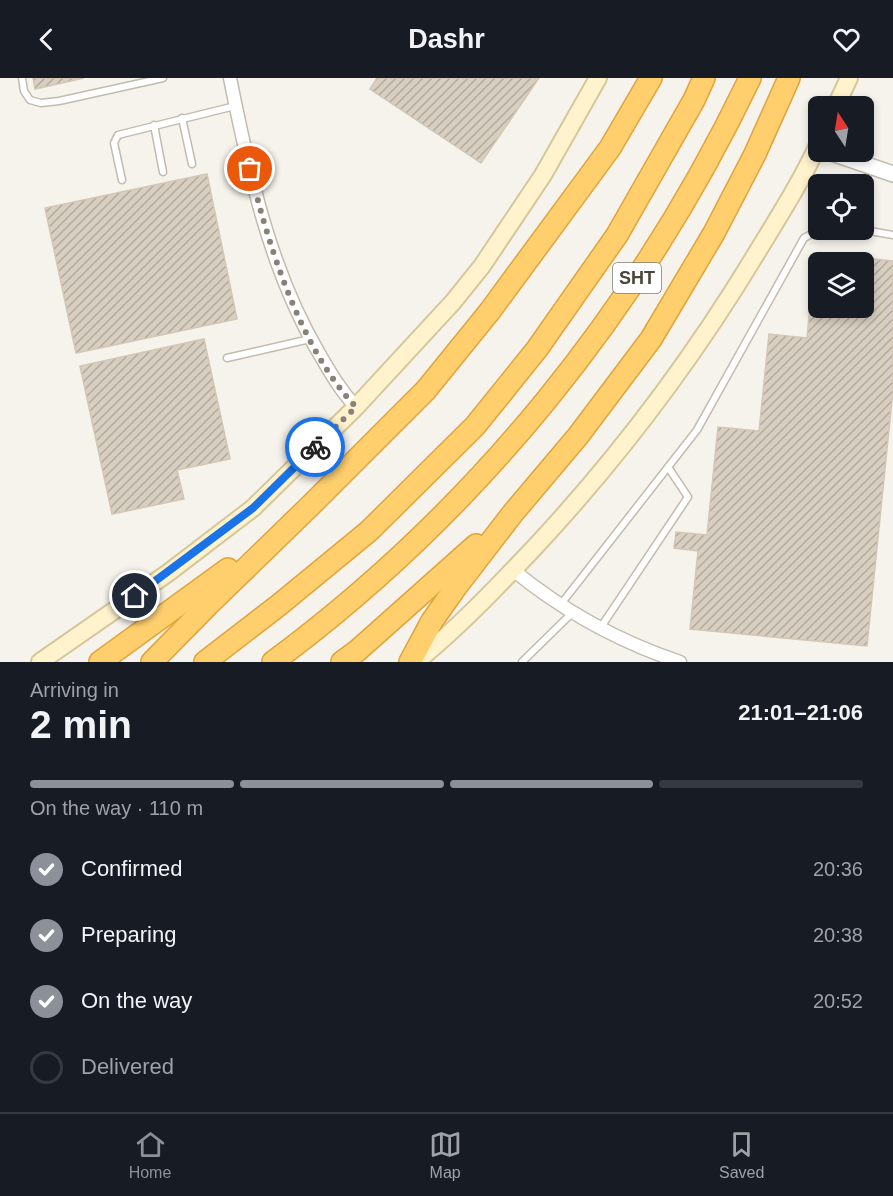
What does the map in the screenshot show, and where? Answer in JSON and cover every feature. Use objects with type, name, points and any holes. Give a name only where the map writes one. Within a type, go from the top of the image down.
[{"type":"highway","points":[[152,662],[426,390],[490,311],[610,148],[651,78]]},
{"type":"highway","name":"SHT","points":[[205,662],[369,531],[475,426],[537,349],[617,235],[694,100],[704,78]]},
{"type":"highway","name":"SHT","points":[[273,662],[327,620],[446,513],[496,459],[568,374],[606,324],[646,264],[709,159],[750,78]]},
{"type":"highway","points":[[410,662],[432,621],[513,513],[578,436],[651,339],[714,233],[755,154],[789,78]]},
{"type":"highway","points":[[100,662],[184,603],[309,507]]},
{"type":"highway","points":[[342,662],[513,513]]},
{"type":"main road","points":[[40,662],[168,573],[253,508],[356,407],[453,302],[482,266],[543,175],[598,78]]},
{"type":"main road","points":[[841,96],[849,78]]},
{"type":"main road","points":[[416,662],[443,640],[513,570],[597,477],[661,397],[712,325],[812,162]]},
{"type":"street","points":[[230,78],[255,190],[285,283],[310,339],[335,381],[356,407]]},
{"type":"street","points":[[860,162],[893,174]]},
{"type":"street","points":[[513,570],[572,613],[658,655],[678,662]]},
{"type":"lane","points":[[22,78],[24,91],[30,100],[41,103],[163,78]]},
{"type":"lane","points":[[122,180],[114,140],[118,135],[236,105]]},
{"type":"lane","points":[[182,118],[192,164]]},
{"type":"lane","points":[[154,125],[163,172]]},
{"type":"lane","points":[[874,232],[893,235]]},
{"type":"lane","points":[[560,605],[697,430],[804,238],[808,236]]},
{"type":"lane","points":[[227,358],[310,339]]},
{"type":"lane","points":[[601,627],[688,497],[668,467]]},
{"type":"lane","points":[[522,662],[572,613]]},
{"type":"building","points":[[33,78],[84,78],[35,89]]},
{"type":"building","points":[[377,78],[539,78],[481,163],[370,89]]},
{"type":"building","points":[[207,174],[237,319],[76,353],[45,208]]},
{"type":"building","points":[[874,259],[893,261],[893,390],[867,646],[690,629],[698,551],[674,548],[676,532],[707,535],[718,427],[759,431],[769,334],[807,338],[809,318],[874,318]]},
{"type":"building","points":[[204,339],[230,459],[177,470],[184,499],[112,514],[80,366]]},
{"type":"way so far","points":[[250,169],[269,239],[301,319],[335,381],[356,407],[315,447]]},
{"type":"route","points":[[135,596],[253,508],[315,447]]}]
